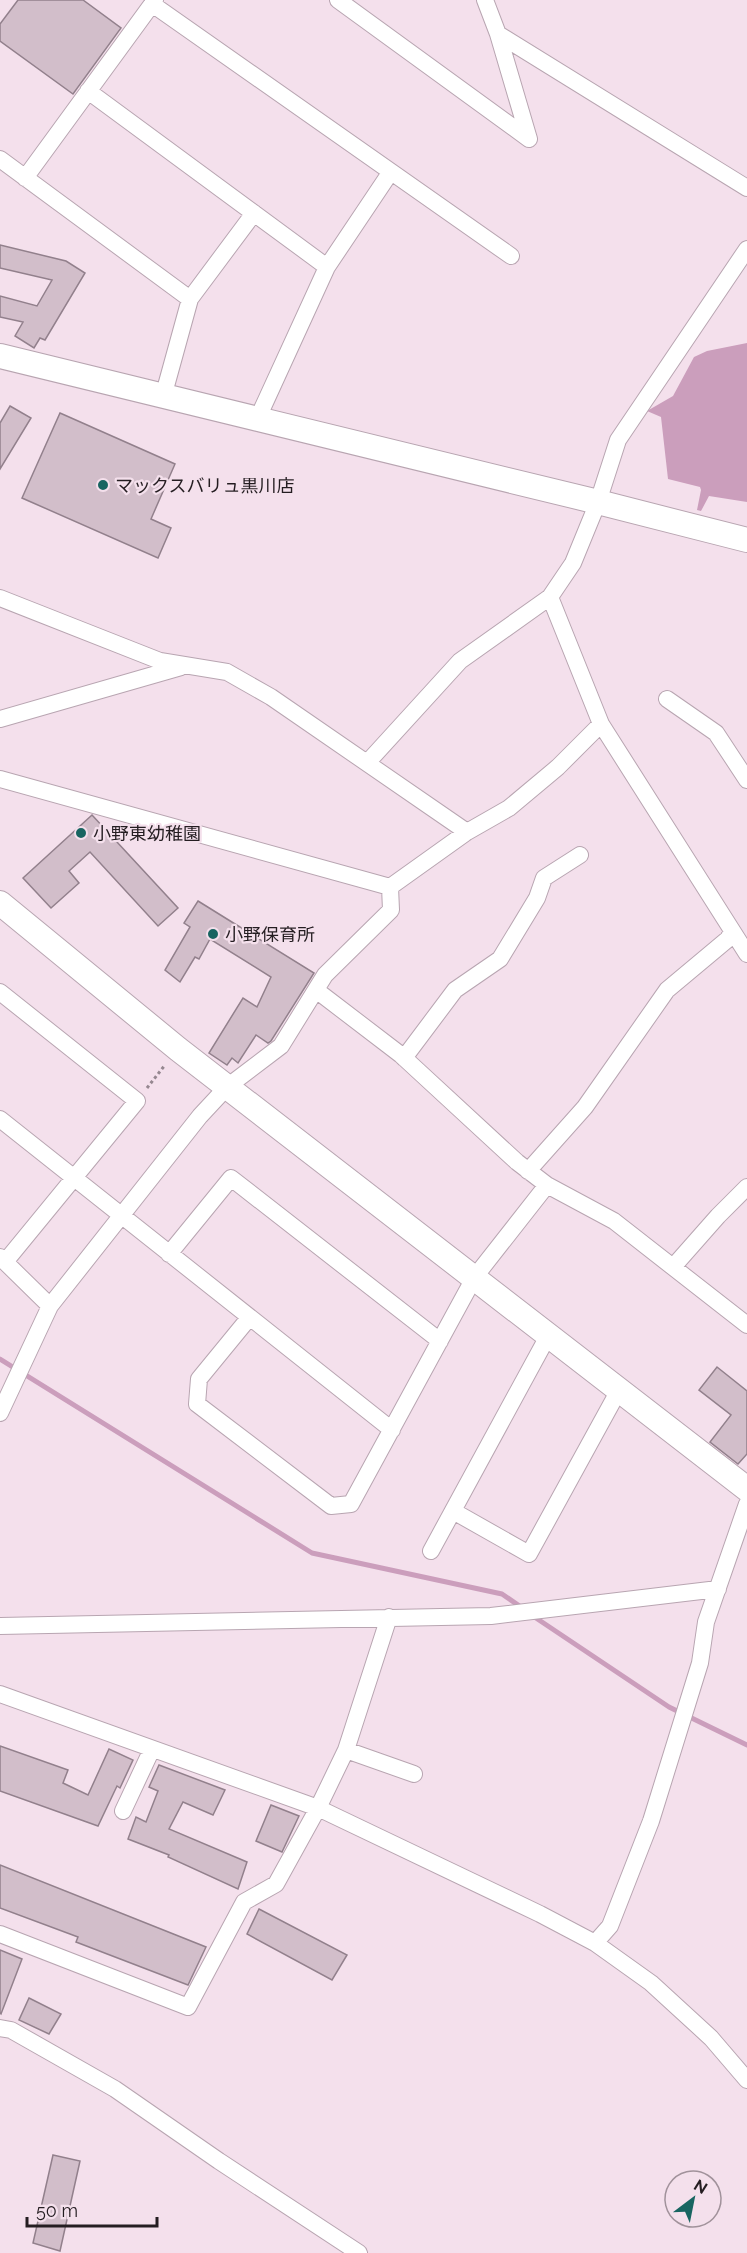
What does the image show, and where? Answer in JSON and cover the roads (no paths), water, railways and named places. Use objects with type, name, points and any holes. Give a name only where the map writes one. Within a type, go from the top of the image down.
[{"type":"street","points":[[338,0],[529,139],[498,34],[484,0]]},
{"type":"street","points":[[25,178],[154,2],[390,173],[511,256]]},
{"type":"street","points":[[498,34],[747,188]]},
{"type":"street","points":[[88,91],[327,267]]},
{"type":"street","points":[[0,159],[190,299]]},
{"type":"street","points":[[257,420],[327,267],[390,173]]},
{"type":"street","points":[[163,397],[190,299],[254,213]]},
{"type":"street","points":[[367,763],[460,661],[550,597],[573,563],[598,502],[618,440],[747,249]]},
{"type":"street","points":[[0,356],[747,540]]},
{"type":"street","points":[[550,597],[600,724],[746,950]]},
{"type":"street","points":[[0,598],[160,661],[227,672],[271,697],[467,832]]},
{"type":"street","points":[[0,719],[188,665]]},
{"type":"street","points":[[667,699],[716,733],[747,780]]},
{"type":"street","points":[[390,887],[467,832],[509,808],[558,767],[600,724]]},
{"type":"street","points":[[0,779],[390,887]]},
{"type":"street","points":[[404,1058],[455,990],[500,959],[537,898],[544,878],[580,855]]},
{"type":"street","points":[[0,1413],[50,1306],[200,1116],[227,1087],[281,1046],[325,975],[391,910],[390,887]]},
{"type":"street","points":[[0,893],[24,922]]},
{"type":"street","points":[[0,903],[178,1049],[747,1489]]},
{"type":"street","points":[[528,1171],[585,1107],[667,990],[728,939],[732,931]]},
{"type":"street","points":[[316,990],[404,1058],[528,1171],[547,1185],[614,1221],[747,1325]]},
{"type":"street","points":[[0,992],[137,1101],[3,1260],[50,1306]]},
{"type":"street","points":[[0,1119],[392,1430]]},
{"type":"street","points":[[169,1254],[231,1178],[440,1341]]},
{"type":"street","points":[[249,1318],[199,1379],[197,1404],[331,1506],[351,1504],[474,1278],[547,1185]]},
{"type":"street","points":[[673,1267],[747,1187]]},
{"type":"street","points":[[431,1551],[548,1336]]},
{"type":"street","points":[[453,1511],[529,1554],[619,1390]]},
{"type":"street","points":[[595,1943],[610,1926],[651,1821],[700,1663],[706,1622],[747,1504]]},
{"type":"street","points":[[0,1626],[491,1616],[718,1589]]},
{"type":"street","points":[[0,1934],[188,2007],[244,1902],[276,1884],[318,1808],[346,1750],[389,1617]]},
{"type":"street","points":[[0,1694],[318,1808],[540,1914],[595,1943],[651,1983],[711,2038],[747,2080]]},
{"type":"street","points":[[123,1811],[152,1749]]},
{"type":"street","points":[[346,1750],[414,1774]]},
{"type":"street","points":[[0,2028],[11,2030],[115,2089],[359,2253]]},
{"type":"waterway","points":[[0,1359],[312,1553],[502,1594],[521,1607]]},
{"type":"waterway","points":[[533,1616],[669,1707],[747,1745]]},
{"type":"place","name":"マックスバリュ黒川店","points":[[103,485]]},
{"type":"place","name":"小野東幼稚園","points":[[81,833]]},
{"type":"place","name":"小野保育所","points":[[213,934]]}]
